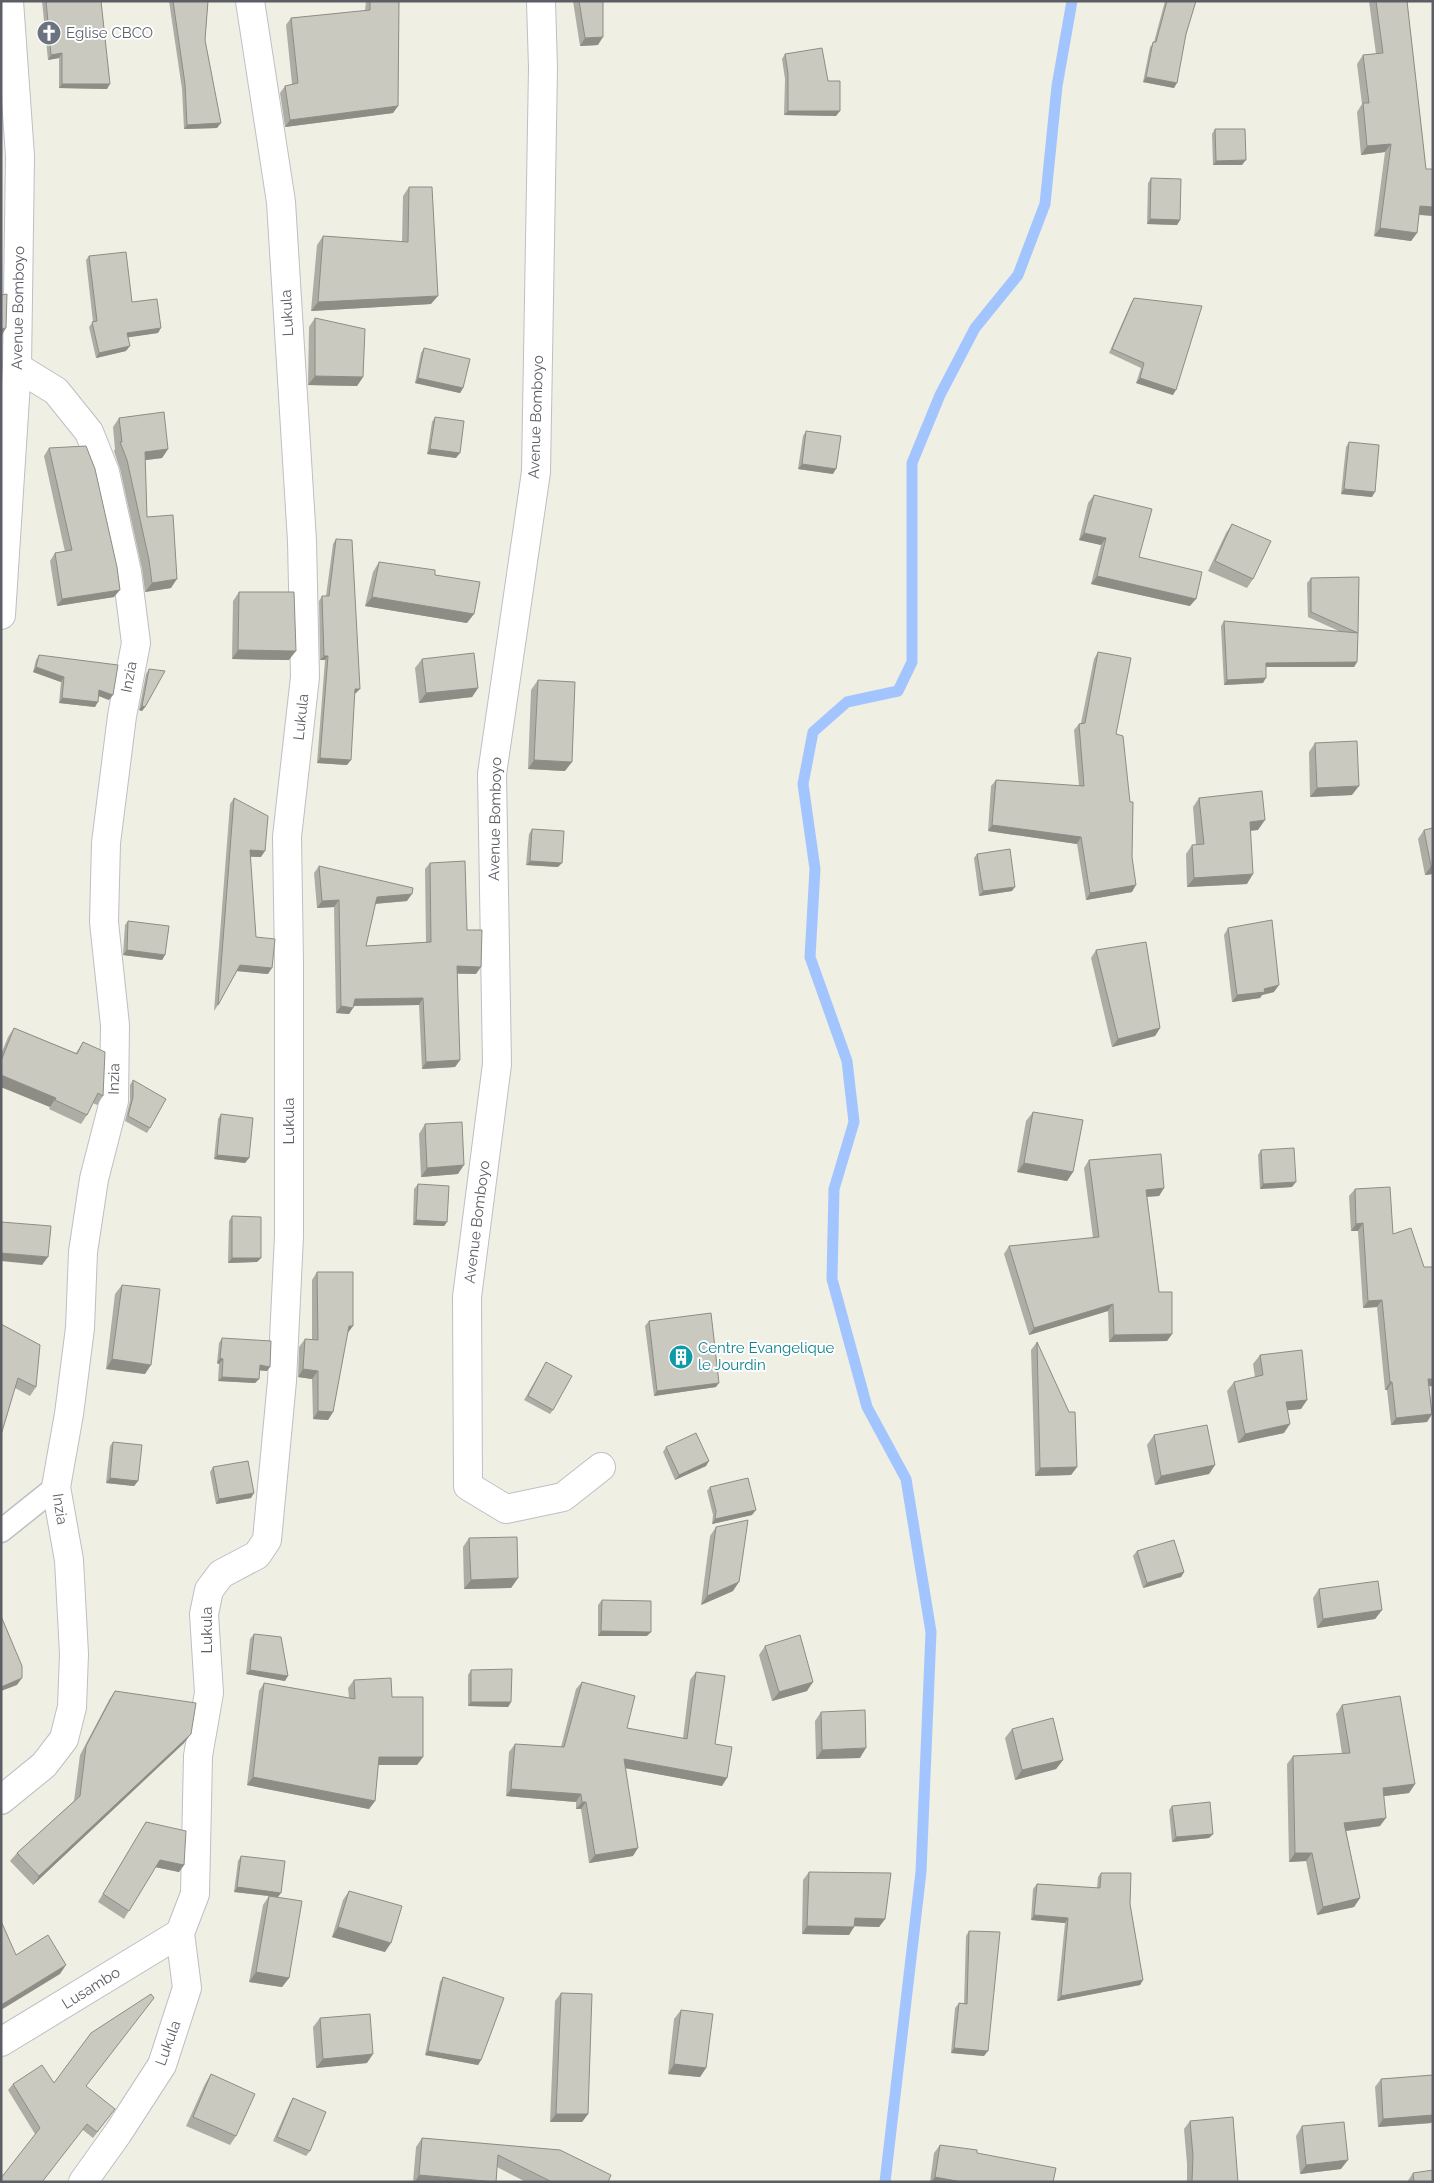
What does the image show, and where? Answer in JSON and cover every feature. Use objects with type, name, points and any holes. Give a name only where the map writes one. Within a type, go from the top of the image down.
[{"type":"street","name":"Avenue Bomboyo","points":[[1,615],[17,367],[20,156],[9,1]]},
{"type":"street","name":"Lukula","points":[[83,2182],[118,2133],[162,2065],[187,1988],[180,1932],[195,1894],[198,1756],[209,1693],[204,1614],[209,1590],[221,1574],[257,1555],[267,1540],[271,1517],[282,1381],[288,1236],[289,962],[287,837],[305,677],[302,541],[281,202],[250,1]]},
{"type":"street","name":"Avenue Bomboyo","points":[[541,1],[543,68],[536,472],[492,774],[497,1064],[467,1297],[468,1486],[506,1509],[563,1497],[601,1467]]},
{"type":"street","name":"Inzia","points":[[1,1800],[44,1765],[64,1738],[72,1707],[74,1654],[68,1560],[56,1487],[69,1414],[80,1328],[83,1252],[94,1179],[114,1101],[115,1025],[104,922],[106,843],[122,716],[136,643],[127,572],[105,472],[89,432],[56,391],[17,367]]},
{"type":"street","name":"Lusambo","points":[[1,2042],[180,1932]]},
{"type":"lane","points":[[1,1531],[56,1487]]},
{"type":"building","points":[[46,1],[101,1],[110,84],[62,84],[62,53],[51,55]]},
{"type":"building","points":[[173,1],[208,1],[205,40],[221,123],[187,125],[185,84]]},
{"type":"building","points":[[370,1],[399,1],[398,106],[290,120],[285,86],[298,83],[291,18],[370,10]]},
{"type":"building","points":[[579,1],[603,1],[603,37],[585,38]]},
{"type":"building","points":[[1167,1],[1196,1],[1186,34],[1177,83],[1146,77],[1153,42],[1156,42]]},
{"type":"building","points":[[1376,1],[1407,1],[1426,169],[1433,169],[1433,207],[1420,206],[1417,233],[1380,228],[1391,144],[1367,146],[1363,103],[1369,103],[1363,55],[1383,53]]},
{"type":"building","points":[[822,48],[828,81],[840,81],[840,111],[788,111],[788,74],[785,54]]},
{"type":"building","points":[[1215,129],[1245,129],[1246,160],[1216,161]]},
{"type":"building","points":[[1151,178],[1181,179],[1180,220],[1150,219]]},
{"type":"building","points":[[409,187],[432,187],[438,296],[318,302],[323,236],[408,242]]},
{"type":"building","points":[[126,252],[132,302],[157,299],[161,328],[127,333],[130,346],[99,353],[92,322],[97,321],[89,256]]},
{"type":"building","points":[[7,294],[6,328],[1,329],[1,295]]},
{"type":"building","points":[[1134,298],[1202,306],[1176,390],[1140,378],[1144,363],[1112,349]]},
{"type":"building","points":[[315,318],[365,329],[363,377],[315,376]]},
{"type":"building","points":[[424,348],[470,359],[463,388],[418,378]]},
{"type":"building","points":[[164,412],[168,449],[145,452],[147,517],[173,515],[177,579],[152,583],[149,560],[127,460],[120,442],[122,442],[119,418]]},
{"type":"building","points":[[435,417],[464,421],[460,453],[430,449]]},
{"type":"building","points":[[806,431],[841,436],[836,469],[802,464]]},
{"type":"building","points":[[1349,442],[1379,445],[1375,492],[1344,489]]},
{"type":"building","points":[[86,446],[95,469],[117,567],[120,590],[62,599],[55,553],[72,550],[49,448]]},
{"type":"building","points":[[1094,495],[1152,509],[1139,557],[1202,572],[1196,599],[1097,576],[1106,538],[1084,533]]},
{"type":"building","points":[[1232,524],[1271,541],[1253,579],[1215,561]]},
{"type":"building","points":[[336,539],[352,540],[360,689],[355,689],[351,760],[320,758],[328,656],[324,656],[322,596],[329,596]]},
{"type":"building","points":[[379,562],[435,570],[435,575],[480,582],[474,614],[372,597]]},
{"type":"building","points":[[1359,577],[1358,633],[1311,612],[1311,578]]},
{"type":"building","points":[[239,592],[294,592],[296,651],[238,650]]},
{"type":"building","points":[[1224,621],[1358,633],[1357,662],[1266,663],[1266,678],[1227,680]]},
{"type":"building","points":[[1098,652],[1131,658],[1116,734],[1123,736],[1130,802],[1133,802],[1132,857],[1136,885],[1090,893],[1081,837],[992,825],[996,780],[1084,786],[1079,724],[1085,723]]},
{"type":"building","points":[[474,653],[478,688],[426,693],[422,659]]},
{"type":"building","points":[[39,655],[118,665],[113,695],[99,690],[98,702],[62,698],[64,677],[36,667]]},
{"type":"building","points":[[149,669],[165,671],[145,707],[142,706]]},
{"type":"building","points":[[538,680],[575,682],[572,762],[534,760]]},
{"type":"building","points":[[1357,741],[1359,786],[1317,788],[1315,743]]},
{"type":"building","points":[[1262,791],[1265,820],[1250,822],[1253,874],[1194,878],[1192,845],[1204,844],[1199,798]]},
{"type":"building","points":[[234,798],[268,816],[265,851],[250,850],[256,937],[275,939],[272,968],[240,965],[218,1005]]},
{"type":"building","points":[[1433,828],[1433,866],[1431,866],[1424,830]]},
{"type":"building","points":[[532,829],[564,831],[562,863],[530,861]]},
{"type":"building","points":[[1010,849],[1015,887],[983,891],[977,854]]},
{"type":"building","points":[[465,861],[467,930],[482,930],[481,967],[457,966],[460,1060],[426,1062],[423,998],[355,999],[353,1008],[341,1006],[339,900],[322,901],[319,866],[413,888],[412,894],[377,897],[366,946],[431,942],[430,863]]},
{"type":"building","points":[[1272,920],[1279,985],[1264,989],[1265,992],[1237,995],[1228,928]]},
{"type":"building","points":[[128,921],[169,926],[165,955],[127,950]]},
{"type":"building","points":[[1146,942],[1160,1028],[1118,1039],[1096,950]]},
{"type":"building","points":[[14,1028],[77,1054],[83,1042],[105,1052],[103,1096],[98,1093],[87,1115],[55,1100],[56,1098],[1,1075],[1,1061]]},
{"type":"building","points":[[133,1080],[166,1099],[150,1128],[128,1116],[133,1097]]},
{"type":"building","points":[[1033,1112],[1083,1120],[1073,1172],[1024,1163]]},
{"type":"building","points":[[221,1114],[253,1118],[249,1158],[217,1155]]},
{"type":"building","points":[[462,1122],[464,1165],[427,1168],[425,1124]]},
{"type":"building","points":[[1294,1148],[1296,1182],[1263,1184],[1261,1150]]},
{"type":"building","points":[[1161,1154],[1164,1188],[1146,1190],[1159,1292],[1172,1292],[1172,1334],[1114,1335],[1113,1304],[1034,1328],[1009,1246],[1099,1237],[1089,1160]]},
{"type":"building","points":[[418,1184],[449,1186],[447,1222],[416,1220]]},
{"type":"building","points":[[1390,1187],[1393,1234],[1411,1228],[1424,1267],[1433,1267],[1433,1379],[1428,1379],[1432,1414],[1396,1418],[1392,1382],[1390,1382],[1382,1300],[1368,1301],[1363,1223],[1356,1224],[1355,1189]]},
{"type":"building","points":[[232,1216],[261,1217],[261,1258],[232,1258]]},
{"type":"building","points":[[1,1222],[51,1226],[48,1257],[1,1253]]},
{"type":"building","points":[[317,1272],[353,1272],[353,1326],[349,1326],[333,1412],[318,1411],[318,1371],[303,1369],[305,1339],[318,1340]]},
{"type":"building","points":[[122,1285],[160,1289],[151,1365],[112,1359]]},
{"type":"building","name":"Centre Evangelique le Jourdin","points":[[711,1313],[719,1383],[657,1391],[649,1321]]},
{"type":"building","points":[[1,1324],[40,1345],[36,1387],[18,1378],[1,1435]]},
{"type":"building","points":[[222,1338],[271,1341],[270,1367],[260,1365],[259,1379],[222,1377],[223,1359],[220,1358]]},
{"type":"building","points":[[1037,1342],[1069,1412],[1075,1412],[1077,1467],[1040,1468]]},
{"type":"building","points":[[1302,1350],[1307,1400],[1286,1402],[1290,1424],[1245,1434],[1234,1382],[1263,1375],[1260,1355]]},
{"type":"building","points":[[546,1362],[572,1376],[553,1410],[528,1396]]},
{"type":"building","points":[[1207,1425],[1215,1465],[1161,1476],[1154,1435]]},
{"type":"building","points":[[696,1433],[709,1461],[679,1475],[666,1447]]},
{"type":"building","points":[[113,1442],[142,1445],[138,1481],[110,1478]]},
{"type":"building","points":[[248,1461],[254,1493],[219,1499],[213,1467]]},
{"type":"building","points":[[748,1478],[756,1510],[715,1519],[716,1511],[710,1487]]},
{"type":"building","points":[[748,1520],[739,1582],[707,1596],[716,1527]]},
{"type":"building","points":[[517,1537],[518,1578],[471,1580],[469,1538]]},
{"type":"building","points":[[1174,1540],[1184,1572],[1147,1583],[1137,1551]]},
{"type":"building","points":[[1378,1581],[1382,1610],[1323,1619],[1319,1589]]},
{"type":"building","points":[[602,1600],[651,1601],[651,1632],[601,1631]]},
{"type":"building","points":[[1,1616],[22,1666],[22,1678],[1,1687]]},
{"type":"building","points":[[254,1634],[281,1637],[288,1676],[250,1670]]},
{"type":"building","points":[[800,1635],[813,1682],[779,1692],[765,1646]]},
{"type":"building","points":[[512,1669],[511,1702],[471,1702],[471,1670]]},
{"type":"building","points":[[696,1672],[725,1676],[715,1744],[732,1747],[727,1778],[624,1759],[638,1848],[595,1855],[586,1802],[582,1802],[581,1794],[511,1789],[515,1744],[564,1747],[582,1682],[635,1696],[627,1728],[687,1739]]},
{"type":"building","points":[[391,1678],[392,1697],[423,1697],[423,1757],[379,1757],[375,1801],[253,1777],[264,1683],[355,1699],[354,1680]]},
{"type":"building","points":[[115,1691],[196,1703],[191,1734],[39,1876],[17,1853],[80,1796],[86,1746]]},
{"type":"building","points":[[1400,1696],[1415,1784],[1383,1788],[1386,1818],[1344,1823],[1360,1898],[1323,1907],[1312,1853],[1295,1853],[1293,1756],[1350,1753],[1342,1705]]},
{"type":"building","points":[[865,1710],[866,1748],[822,1750],[821,1712]]},
{"type":"building","points":[[1053,1718],[1063,1760],[1022,1770],[1012,1729]]},
{"type":"building","points":[[1210,1802],[1213,1834],[1176,1837],[1172,1806]]},
{"type":"building","points":[[146,1822],[186,1831],[184,1865],[160,1860],[129,1911],[103,1894]]},
{"type":"building","points":[[241,1856],[285,1861],[281,1893],[237,1887]]},
{"type":"building","points":[[809,1872],[891,1873],[885,1919],[855,1918],[854,1927],[807,1926]]},
{"type":"building","points":[[1101,1873],[1131,1873],[1130,1904],[1143,1980],[1061,1996],[1068,1918],[1034,1915],[1037,1884],[1100,1888]]},
{"type":"building","points":[[349,1891],[402,1906],[391,1943],[338,1927]]},
{"type":"building","points":[[269,1896],[302,1901],[289,1978],[256,1972]]},
{"type":"building","points":[[1,1921],[16,1955],[48,1935],[66,1965],[1,2005]]},
{"type":"building","points":[[969,1931],[1000,1932],[988,2051],[954,2048],[959,2003],[967,2004]]},
{"type":"building","points":[[443,1977],[504,1998],[481,2060],[428,2051]]},
{"type":"building","points":[[561,1993],[592,1994],[588,2114],[556,2114]]},
{"type":"building","points":[[151,1994],[154,1998],[86,2086],[115,2109],[97,2132],[87,2124],[42,2182],[1,2182],[1,2178],[40,2128],[13,2084],[42,2065],[54,2083],[91,2033]]},
{"type":"building","points":[[681,2010],[713,2014],[706,2068],[674,2064]]},
{"type":"building","points":[[370,2014],[373,2054],[323,2059],[320,2018]]},
{"type":"building","points":[[211,2074],[255,2094],[236,2136],[193,2117]]},
{"type":"building","points":[[1433,2075],[1433,2115],[1383,2119],[1381,2079]]},
{"type":"building","points":[[293,2098],[326,2112],[310,2151],[277,2137]]},
{"type":"building","points":[[1233,2117],[1238,2182],[1192,2182],[1193,2156],[1190,2121]]},
{"type":"building","points":[[1344,2122],[1348,2160],[1306,2165],[1302,2126]]},
{"type":"building","points":[[422,2138],[560,2150],[611,2175],[608,2182],[552,2182],[498,2155],[496,2182],[419,2175]]},
{"type":"building","points":[[940,2145],[977,2150],[977,2153],[1056,2168],[1053,2182],[962,2182],[935,2177]]},
{"type":"building","points":[[1433,2170],[1433,2182],[1414,2182],[1413,2173]]},
{"type":"waterway","points":[[885,2182],[921,1872],[931,1632],[906,1479],[867,1407],[832,1279],[834,1189],[854,1122],[847,1061],[810,957],[815,869],[803,784],[813,732],[847,702],[898,691],[912,662],[912,463],[940,395],[975,328],[1018,275],[1045,204],[1057,86],[1072,1]]},
{"type":"place","name":"Eglise CBCO","points":[[49,33]]},
{"type":"place","name":"Centre Evangelique le Jourdin","points":[[681,1357]]}]
